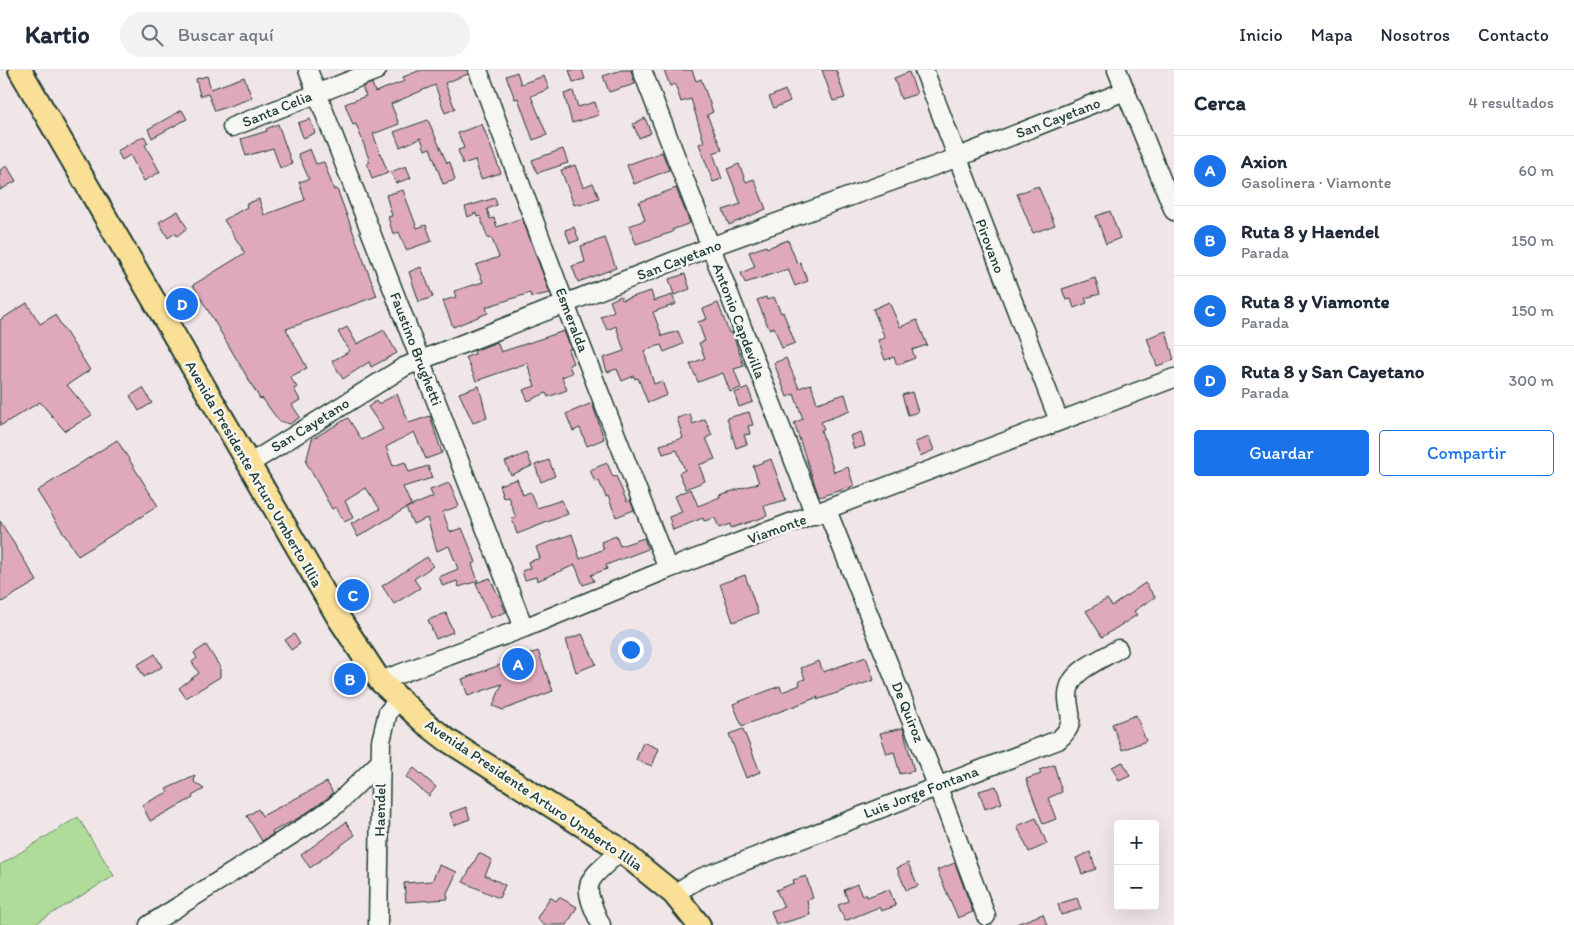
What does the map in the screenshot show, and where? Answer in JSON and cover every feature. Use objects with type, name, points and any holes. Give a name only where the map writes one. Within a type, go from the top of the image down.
[{"type":"main road","name":"Avenida Presidente Arturo Umberto Illia","points":[[20,70],[338,617],[380,680],[399,700],[447,740],[621,850],[674,894],[699,925]]},
{"type":"street","name":"Faustino Brughetti","points":[[308,70],[524,628]]},
{"type":"street","name":"Santa Celia","points":[[232,127],[316,92],[377,70]]},
{"type":"street","name":"Esmeralda","points":[[478,70],[565,304],[668,569]]},
{"type":"street","name":"Antonio Capdevilla","points":[[642,70],[710,247],[821,512]]},
{"type":"street","name":"Pirovano","points":[[924,70],[1058,421]]},
{"type":"street","points":[[1117,70],[1174,211]]},
{"type":"street","name":"San Cayetano","points":[[249,464],[404,367],[420,360],[710,247],[956,158],[1125,91]]},
{"type":"street","name":"Viamonte","points":[[380,680],[524,628],[668,569],[1174,378]]},
{"type":"street","name":"De Quiroz","points":[[821,512],[937,786],[986,916]]},
{"type":"street","name":"Luis Jorge Fontana","points":[[674,894],[698,879],[1058,740],[1069,731],[1071,723],[1069,698],[1071,683],[1080,673],[1118,649]]},
{"type":"street","name":"Haendel","points":[[378,925],[380,762],[384,723],[388,712],[399,700]]},
{"type":"street","points":[[149,925],[336,805],[380,762]]},
{"type":"street","points":[[601,925],[588,899],[587,888],[592,879],[621,850]]},
{"type":"green space","points":[[78,817],[114,876],[33,925],[0,925],[0,865]]},
{"type":"building","points":[[421,70],[468,70],[468,74],[445,83],[455,109],[445,113],[435,85],[391,104],[399,124],[373,134],[388,173],[372,179],[367,163],[370,162],[360,134],[356,124],[353,125],[345,104],[366,96],[362,87],[372,83],[375,92],[405,81],[403,77]]},
{"type":"building","points":[[569,70],[582,70],[585,79],[573,82]]},
{"type":"building","points":[[622,70],[631,70],[635,84],[609,92],[603,76]]},
{"type":"building","points":[[664,70],[692,70],[696,81],[701,79],[713,112],[707,115],[722,150],[713,153],[722,179],[713,182],[699,144],[704,142],[691,99],[681,102],[675,84],[670,86]]},
{"type":"building","points":[[822,70],[836,70],[845,98],[833,101]]},
{"type":"building","points":[[517,72],[521,84],[544,76],[549,89],[531,96],[547,135],[533,140],[518,98],[515,99],[506,76]]},
{"type":"building","points":[[909,72],[917,94],[901,99],[894,78]]},
{"type":"building","points":[[207,76],[211,89],[244,77],[252,98],[215,111],[208,94],[200,96],[196,79]]},
{"type":"building","points":[[785,90],[790,101],[774,108],[769,97]]},
{"type":"building","points":[[573,91],[578,107],[595,102],[599,115],[572,123],[564,94]]},
{"type":"building","points":[[182,110],[187,119],[152,138],[148,129]]},
{"type":"building","points":[[645,118],[651,133],[639,138],[633,124]]},
{"type":"building","points":[[310,119],[315,133],[303,138],[298,123]]},
{"type":"building","points":[[428,120],[447,163],[450,162],[455,180],[443,184],[430,148],[425,150],[421,138],[400,147],[394,132]]},
{"type":"building","points":[[278,124],[292,164],[280,168],[273,148],[246,156],[241,139],[267,131],[266,129]]},
{"type":"building","points":[[482,124],[501,173],[481,179],[475,160],[463,164],[458,150],[464,148],[458,133]]},
{"type":"building","points":[[144,136],[148,143],[145,145],[160,172],[144,181],[130,155],[122,160],[117,151]]},
{"type":"building","points":[[310,149],[316,164],[324,162],[334,190],[337,189],[377,296],[286,329],[307,368],[290,377],[297,387],[294,389],[300,400],[292,405],[300,417],[290,424],[279,421],[262,398],[260,399],[193,285],[245,253],[224,220],[247,207],[246,204],[259,199],[264,215],[305,200],[299,182],[309,179],[298,154]]},
{"type":"building","points":[[563,149],[568,163],[537,173],[532,160]]},
{"type":"building","points":[[662,152],[669,170],[634,184],[627,165]]},
{"type":"building","points":[[739,164],[746,182],[754,179],[766,209],[729,225],[723,210],[741,204],[727,169]]},
{"type":"building","points":[[575,165],[583,187],[593,183],[599,198],[574,205],[561,170]]},
{"type":"building","points":[[7,166],[16,181],[0,190],[0,170]]},
{"type":"building","points":[[406,166],[411,178],[396,183],[391,172]]},
{"type":"building","points":[[1038,186],[1055,225],[1033,233],[1017,194]]},
{"type":"building","points":[[676,188],[690,223],[672,230],[673,232],[636,244],[629,226],[645,220],[639,202]]},
{"type":"building","points":[[403,190],[417,228],[426,225],[432,241],[406,250],[399,232],[393,234],[388,217],[392,216],[386,195]]},
{"type":"building","points":[[495,198],[497,205],[487,209],[490,219],[494,218],[497,227],[522,218],[550,293],[531,297],[530,293],[486,307],[488,313],[453,327],[443,301],[456,297],[454,291],[483,282],[476,265],[499,257],[491,237],[488,239],[480,216],[477,217],[476,213],[468,217],[465,207]]},
{"type":"building","points":[[178,211],[187,228],[177,236],[175,233],[168,238],[159,222]]},
{"type":"building","points":[[1110,211],[1120,238],[1106,244],[1096,216]]},
{"type":"building","points":[[574,227],[579,240],[570,243],[565,230]]},
{"type":"building","points":[[605,238],[616,268],[578,282],[572,266],[585,262],[581,246]]},
{"type":"building","points":[[788,240],[797,263],[800,262],[808,281],[795,286],[788,269],[745,283],[741,273],[755,267],[749,252]]},
{"type":"building","points":[[421,267],[433,297],[419,302],[409,272]]},
{"type":"building","points":[[685,274],[690,289],[674,295],[669,279]]},
{"type":"building","points":[[1095,278],[1100,294],[1085,298],[1087,303],[1074,308],[1071,299],[1066,300],[1062,289]]},
{"type":"building","points":[[651,291],[654,301],[672,295],[676,304],[653,312],[662,336],[678,331],[683,344],[664,352],[661,345],[644,351],[654,384],[662,381],[667,395],[648,403],[638,378],[635,379],[634,376],[622,381],[617,369],[607,372],[603,358],[624,351],[616,326],[607,330],[601,317],[614,311],[610,301],[621,296],[622,300]]},
{"type":"building","points":[[766,297],[767,300],[774,297],[781,313],[783,312],[795,343],[782,348],[774,327],[769,329],[757,300]]},
{"type":"building","points":[[889,302],[900,327],[917,320],[927,345],[912,350],[915,358],[897,365],[894,357],[885,360],[878,340],[885,338],[873,309]]},
{"type":"building","points":[[27,303],[40,324],[55,315],[90,370],[67,385],[92,415],[65,431],[40,402],[0,426],[0,320]]},
{"type":"building","points":[[718,303],[729,333],[732,332],[744,366],[734,369],[741,388],[730,392],[723,373],[698,382],[690,364],[705,358],[699,343],[705,341],[698,322],[707,319],[703,309]]},
{"type":"building","points":[[347,327],[357,344],[384,330],[397,353],[371,367],[369,362],[343,379],[332,361],[350,351],[338,332]]},
{"type":"building","points":[[564,331],[571,349],[568,350],[573,363],[569,365],[572,373],[562,377],[567,390],[548,397],[546,393],[528,401],[523,390],[535,386],[527,363],[476,381],[466,357],[475,354],[474,351],[497,342],[501,352]]},
{"type":"building","points":[[1166,331],[1174,360],[1157,366],[1147,338]]},
{"type":"building","points":[[786,358],[799,388],[811,384],[817,403],[845,394],[850,411],[821,422],[824,429],[821,430],[834,472],[848,467],[854,486],[819,497],[794,423],[803,419],[794,394],[787,397],[774,363]]},
{"type":"building","points":[[479,386],[487,418],[473,423],[459,393]]},
{"type":"building","points":[[143,388],[152,403],[139,411],[130,396]]},
{"type":"building","points":[[748,388],[753,402],[739,407],[734,393]]},
{"type":"building","points":[[912,392],[918,412],[908,415],[902,395]]},
{"type":"building","points":[[397,394],[409,423],[430,416],[442,453],[426,459],[414,432],[386,447],[393,466],[405,462],[409,472],[428,466],[432,478],[403,487],[411,505],[358,537],[351,524],[380,509],[366,488],[345,501],[353,518],[344,522],[336,507],[332,509],[306,462],[312,439],[348,418],[362,440],[383,429],[368,407],[376,401],[378,404]]},
{"type":"building","points":[[592,403],[604,439],[587,446],[580,428],[573,431],[566,414]]},
{"type":"building","points":[[749,412],[753,425],[748,426],[750,434],[744,435],[747,444],[736,448],[727,418]]},
{"type":"building","points":[[690,414],[693,424],[705,419],[712,435],[706,438],[715,459],[699,465],[705,481],[686,489],[679,473],[685,470],[677,450],[663,454],[660,445],[683,438],[677,418]]},
{"type":"building","points":[[861,432],[865,446],[854,449],[850,436]]},
{"type":"building","points":[[929,437],[934,450],[920,456],[915,442]]},
{"type":"building","points":[[117,440],[158,506],[78,556],[37,491]]},
{"type":"building","points":[[527,453],[532,466],[511,475],[505,462]]},
{"type":"building","points":[[771,459],[786,500],[764,506],[767,516],[731,528],[730,524],[719,528],[715,518],[704,521],[703,518],[673,530],[669,517],[682,512],[675,496],[691,489],[698,506],[720,497],[719,495],[759,483],[753,466]]},
{"type":"building","points":[[549,460],[555,476],[541,482],[535,465]]},
{"type":"building","points":[[607,463],[613,477],[616,476],[627,502],[630,500],[634,510],[616,517],[608,496],[606,497],[599,481],[595,482],[590,470]]},
{"type":"building","points":[[517,479],[523,495],[530,492],[537,508],[562,500],[568,514],[517,534],[512,519],[516,518],[508,496],[503,497],[499,485]]},
{"type":"building","points":[[449,483],[459,506],[443,512],[450,532],[462,528],[476,562],[472,564],[478,581],[459,587],[457,581],[443,586],[439,577],[458,569],[449,546],[437,551],[427,518],[413,524],[406,508],[433,497],[430,490]]},
{"type":"building","points":[[0,521],[37,581],[0,603]]},
{"type":"building","points":[[572,534],[580,559],[604,549],[601,542],[616,536],[620,546],[644,538],[648,549],[606,565],[607,569],[591,575],[594,581],[583,585],[575,565],[537,581],[536,577],[525,580],[522,571],[530,568],[528,562],[540,558],[536,547]]},
{"type":"building","points":[[427,557],[433,566],[414,579],[420,588],[394,604],[382,586]]},
{"type":"building","points":[[745,575],[758,613],[733,622],[720,584]]},
{"type":"building","points":[[490,578],[506,612],[490,618],[476,583]]},
{"type":"building","points":[[1145,583],[1155,597],[1134,611],[1137,615],[1102,637],[1086,611],[1107,599],[1112,606]]},
{"type":"building","points":[[446,613],[453,632],[436,639],[428,620]]},
{"type":"building","points":[[294,634],[300,644],[291,650],[285,640]]},
{"type":"building","points":[[582,634],[596,664],[576,672],[566,640]]},
{"type":"building","points":[[206,645],[220,667],[220,677],[186,698],[179,688],[199,673],[192,662],[197,658],[194,653]]},
{"type":"building","points":[[538,651],[553,691],[503,710],[493,706],[502,684],[468,696],[462,679]]},
{"type":"building","points":[[155,654],[162,667],[144,677],[137,665]]},
{"type":"building","points":[[866,657],[874,680],[817,700],[818,697],[742,726],[733,704],[780,686],[782,692],[800,685],[799,681],[805,679],[801,668],[819,661],[823,672]]},
{"type":"building","points":[[1136,715],[1146,741],[1122,750],[1112,724]]},
{"type":"building","points":[[903,728],[914,771],[900,774],[894,752],[887,754],[880,733]]},
{"type":"building","points":[[743,729],[760,772],[746,778],[729,734]]},
{"type":"building","points":[[643,742],[659,749],[652,766],[636,760]]},
{"type":"building","points":[[1123,762],[1130,776],[1119,781],[1112,767]]},
{"type":"building","points":[[1054,765],[1062,792],[1048,798],[1056,819],[1043,824],[1026,779],[1041,774],[1039,770]]},
{"type":"building","points":[[414,768],[436,787],[429,796],[406,777]]},
{"type":"building","points":[[195,776],[194,782],[204,789],[192,796],[193,798],[150,821],[142,805],[168,792],[166,789]]},
{"type":"building","points":[[327,782],[333,793],[329,797],[302,816],[272,832],[273,834],[262,841],[247,816],[258,809],[262,816]]},
{"type":"building","points":[[996,786],[1002,803],[985,809],[979,791]]},
{"type":"building","points":[[466,807],[470,819],[454,825],[450,813]]},
{"type":"building","points":[[1036,818],[1047,844],[1029,852],[1017,826]]},
{"type":"building","points":[[346,822],[355,835],[310,868],[301,855]]},
{"type":"building","points":[[1090,852],[1096,869],[1082,874],[1076,858]]},
{"type":"building","points":[[479,853],[492,860],[485,875],[505,885],[499,898],[463,882]]},
{"type":"building","points":[[908,863],[918,886],[906,890],[897,868]]},
{"type":"building","points":[[955,863],[973,912],[958,918],[937,870]]},
{"type":"building","points":[[439,865],[457,872],[447,893],[448,899],[406,902],[404,883],[432,881]]},
{"type":"building","points":[[806,876],[813,898],[807,900],[810,915],[776,925],[771,911],[784,907],[776,890],[794,883],[793,880]]},
{"type":"building","points":[[857,884],[862,896],[866,894],[867,897],[889,889],[896,906],[881,911],[879,907],[845,921],[838,905],[848,901],[844,890]]},
{"type":"building","points":[[550,897],[556,901],[559,897],[577,907],[567,925],[543,925],[537,918]]},
{"type":"building","points":[[1077,898],[1081,909],[1061,915],[1058,904]]},
{"type":"building","points":[[1043,914],[1047,925],[1016,925],[1016,924]]},
{"type":"place","name":"Ruta 8 y San Cayetano","points":[[182,304]]},
{"type":"place","name":"Ruta 8 y Viamonte","points":[[353,595]]},
{"type":"place","name":"Axion","points":[[518,664]]},
{"type":"place","name":"Ruta 8 y Haendel","points":[[350,679]]}]
